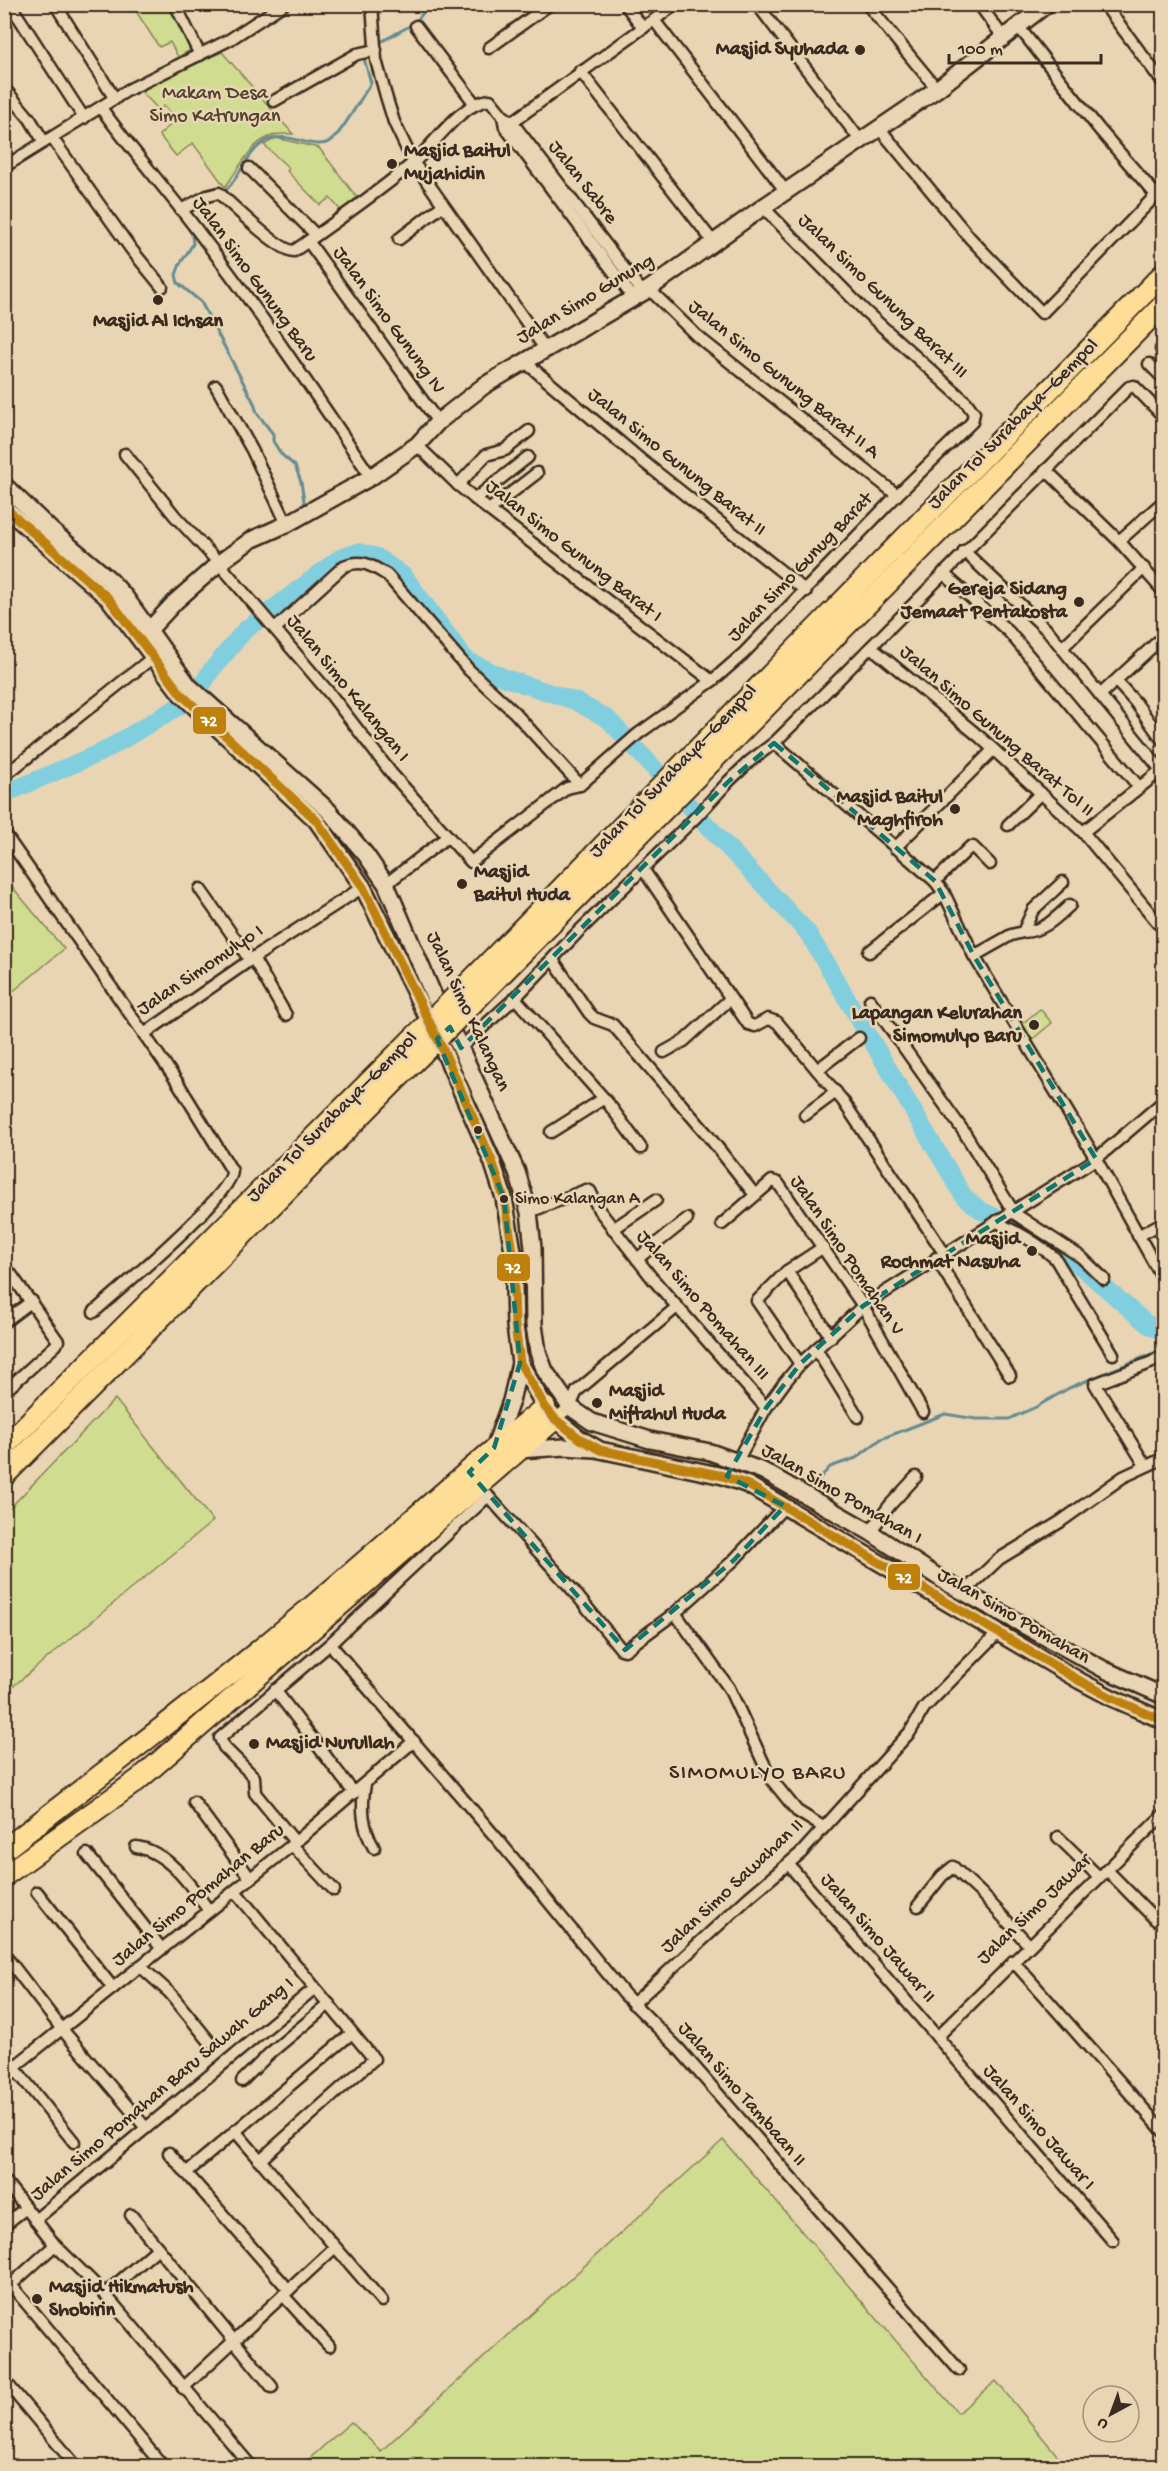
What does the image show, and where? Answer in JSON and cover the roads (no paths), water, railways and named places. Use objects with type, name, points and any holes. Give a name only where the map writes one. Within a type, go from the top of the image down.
[{"type":"highway","name":"Jalan Tol Surabaya–Gempol","points":[[4,1447],[457,1007],[673,786],[1164,273]]},
{"type":"highway","name":"Jalan Tol Surabaya–Gempol","points":[[673,786],[1164,304]]},
{"type":"highway","name":"Jalan Tol Surabaya–Gempol","points":[[4,1476],[417,1047]]},
{"type":"highway","points":[[478,1484],[494,1448],[558,1407]]},
{"type":"highway","points":[[4,1850],[301,1627],[518,1450],[558,1407]]},
{"type":"highway","points":[[4,1876],[138,1780],[301,1627]]},
{"type":"main road","name":"Jalan Simo Gunung","points":[[152,627],[215,559],[371,477],[417,445],[438,422],[485,385],[642,294],[763,207],[937,89],[1047,4]]},
{"type":"main road","points":[[4,485],[126,597],[152,627],[185,690]]},
{"type":"main road","points":[[4,507],[109,599],[153,658],[185,690]]},
{"type":"main road","name":"Jalan Simo Kalangan","points":[[185,690],[366,855],[386,884],[433,994],[517,1172],[529,1212],[534,1272],[534,1325],[538,1352],[558,1407]]},
{"type":"main road","name":"Jalan Simo Kalangan","points":[[322,815],[363,887],[445,1054],[492,1161],[504,1198],[513,1251],[514,1326],[520,1363],[558,1407]]},
{"type":"main road","points":[[494,1448],[511,1401],[520,1363]]},
{"type":"main road","name":"Jalan Simo Pomahan I","points":[[558,1407],[592,1422],[650,1440],[739,1456],[870,1532],[947,1583],[1111,1673],[1164,1696]]},
{"type":"main road","name":"Jalan Simo Pomahan","points":[[558,1407],[579,1438],[600,1450],[733,1479],[748,1485],[1095,1689]]},
{"type":"main road","points":[[518,1450],[565,1447],[600,1450]]},
{"type":"main road","points":[[1111,1673],[1095,1689],[1164,1721]]},
{"type":"street","points":[[10,4],[84,118]]},
{"type":"street","points":[[55,4],[115,99]]},
{"type":"street","points":[[175,4],[200,55]]},
{"type":"street","points":[[4,167],[147,79],[230,40],[284,4]]},
{"type":"street","points":[[372,4],[371,49],[394,122],[413,162],[546,350]]},
{"type":"street","points":[[489,48],[550,4]]},
{"type":"street","points":[[624,4],[643,28]]},
{"type":"street","points":[[757,4],[861,140]]},
{"type":"street","points":[[867,4],[937,89]]},
{"type":"street","points":[[979,4],[1003,37]]},
{"type":"street","points":[[1104,4],[1164,84]]},
{"type":"street","points":[[507,122],[673,5]]},
{"type":"street","points":[[654,20],[786,193]]},
{"type":"street","points":[[185,215],[207,196],[221,194],[268,236],[289,251],[294,251],[413,162],[455,120],[475,104],[416,26]]},
{"type":"street","points":[[879,128],[970,238],[1042,313],[1160,191],[1099,129],[1018,26]]},
{"type":"street","points":[[274,101],[371,49]]},
{"type":"street","points":[[580,71],[714,243]]},
{"type":"street","points":[[4,88],[48,140],[162,287]]},
{"type":"street","name":"Jalan Sabre","points":[[475,104],[488,99],[642,294]]},
{"type":"street","name":"Jalan Simo Gunung Baru","points":[[101,108],[185,215],[293,362],[371,477]]},
{"type":"street","name":"Jalan Simo Gunung IV","points":[[249,168],[312,238],[438,422]]},
{"type":"street","points":[[399,239],[442,206]]},
{"type":"street","name":"Jalan Simo Gunung Barat III","points":[[763,207],[858,303],[966,402],[974,413]]},
{"type":"street","name":"Jalan Simo Gunung Barat II A","points":[[642,294],[897,495]]},
{"type":"street","name":"Jalan Simo Gunung Barat II","points":[[525,362],[640,459],[806,591]]},
{"type":"street","points":[[1149,364],[1164,380]]},
{"type":"street","points":[[216,386],[252,450],[285,521]]},
{"type":"street","points":[[460,1048],[515,998],[699,815],[750,761],[774,743],[1129,387],[1134,386],[1164,417]]},
{"type":"street","name":"Jalan Simo Gunug Barat","points":[[638,734],[712,681],[751,646],[897,495],[972,422],[974,413]]},
{"type":"street","points":[[458,485],[486,455],[505,450],[529,431]]},
{"type":"street","name":"Jalan Simo Gunung Barat I","points":[[417,445],[475,499],[712,681]]},
{"type":"street","name":"Jalan Simo Kalangan I","points":[[125,454],[331,696],[392,774],[471,862],[567,788],[580,785],[638,734]]},
{"type":"street","points":[[475,499],[528,457]]},
{"type":"street","points":[[1046,470],[1119,541],[1164,592]]},
{"type":"street","points":[[489,510],[537,473]]},
{"type":"street","points":[[1119,541],[1164,501]]},
{"type":"street","points":[[964,551],[1063,647],[1162,769],[1083,832]]},
{"type":"street","points":[[272,626],[344,566],[355,561],[370,564],[387,575],[469,670],[531,729],[580,785]]},
{"type":"street","points":[[1063,647],[1143,568]]},
{"type":"street","points":[[943,573],[1016,639],[1139,787]]},
{"type":"street","points":[[1100,694],[1164,636]]},
{"type":"street","name":"Jalan Simo Gunung Barat Tol II","points":[[871,647],[993,750],[1083,832],[1164,930]]},
{"type":"street","points":[[4,776],[153,658]]},
{"type":"street","points":[[1116,681],[1136,703],[1164,742]]},
{"type":"street","points":[[774,743],[935,881],[944,893],[974,956],[1096,1159],[1164,1281]]},
{"type":"street","points":[[895,848],[993,750]]},
{"type":"street","points":[[1008,825],[1041,793]]},
{"type":"street","name":"Jalan Simomulyo I","points":[[4,833],[144,1034],[251,959],[363,887]]},
{"type":"street","points":[[386,884],[447,837]]},
{"type":"street","points":[[935,881],[970,847],[973,847],[990,864]]},
{"type":"street","points":[[643,869],[730,999],[751,1026],[768,1019],[777,1022],[836,1092],[901,1186],[1010,1376]]},
{"type":"street","points":[[1023,932],[1033,910],[1063,882]]},
{"type":"street","points":[[200,889],[251,959],[286,1015]]},
{"type":"street","points":[[869,952],[944,893]]},
{"type":"street","points":[[974,956],[1011,935],[1037,931],[1049,925],[1070,905]]},
{"type":"street","points":[[553,960],[589,1013],[594,1018],[613,1025],[706,1133],[755,1195]]},
{"type":"street","points":[[515,998],[603,1099],[641,1148]]},
{"type":"street","points":[[664,1052],[684,1041],[730,999]]},
{"type":"street","points":[[870,1000],[964,1132],[1006,1215],[1005,1228],[1017,1232],[1055,1258],[1113,1354]]},
{"type":"street","points":[[94,1312],[189,1227],[233,1176],[178,1083],[144,1034]]},
{"type":"street","points":[[817,1070],[859,1038]]},
{"type":"street","points":[[805,1115],[836,1092]]},
{"type":"street","points":[[551,1132],[603,1099]]},
{"type":"street","points":[[739,1456],[766,1408],[800,1364],[863,1306],[1096,1159],[1164,1101]]},
{"type":"street","name":"Jalan Simo Pomahan V","points":[[722,1224],[772,1181],[776,1181],[863,1306],[923,1412]]},
{"type":"street","name":"Jalan Simo Pomahan III","points":[[529,1212],[588,1190],[613,1229],[676,1307],[766,1408]]},
{"type":"street","points":[[613,1229],[656,1200]]},
{"type":"street","points":[[1006,1215],[1081,1257],[1104,1279]]},
{"type":"street","points":[[637,1259],[687,1219]]},
{"type":"street","points":[[1138,1236],[1164,1222]]},
{"type":"street","points":[[800,1364],[757,1301],[787,1271],[822,1248]]},
{"type":"street","points":[[787,1271],[831,1336]]},
{"type":"street","points":[[4,1277],[10,1274],[32,1301],[58,1341],[56,1346],[4,1392]]},
{"type":"street","points":[[4,1322],[32,1301]]},
{"type":"street","points":[[558,1407],[676,1307]]},
{"type":"street","points":[[816,1349],[858,1417]]},
{"type":"street","points":[[1145,1465],[1095,1383],[1150,1363],[1164,1355]]},
{"type":"street","points":[[964,1592],[999,1559],[1060,1522],[1123,1477],[1164,1458]]},
{"type":"street","points":[[870,1532],[890,1504],[916,1478]]},
{"type":"street","points":[[334,1890],[254,1791],[254,1777],[224,1747],[220,1738],[330,1644],[478,1484],[571,1588],[621,1649],[626,1650],[675,1613],[733,1561],[785,1506]]},
{"type":"street","points":[[675,1613],[729,1688],[771,1779],[797,1810],[824,1827]]},
{"type":"street","name":"Jalan Simo Sawahan II","points":[[633,2004],[749,1897],[789,1865],[910,1732],[924,1708],[998,1633]]},
{"type":"street","points":[[330,1644],[414,1742]]},
{"type":"street","points":[[275,1690],[354,1793]]},
{"type":"street","name":"Jalan Simo Pomahan Baru","points":[[4,2075],[294,1843],[414,1742]]},
{"type":"street","name":"Jalan Simo Tambaan II","points":[[414,1742],[633,2004],[678,2048],[959,2370]]},
{"type":"street","points":[[365,1784],[362,1799],[364,1820],[368,1838],[374,1848]]},
{"type":"street","points":[[194,1802],[250,1878]]},
{"type":"street","name":"Jalan Simo Jawar","points":[[937,2037],[1164,1814]]},
{"type":"street","points":[[1058,1837],[1156,1920]]},
{"type":"street","points":[[136,1847],[145,1848],[163,1858],[209,1911]]},
{"type":"street","points":[[87,1854],[161,1948]]},
{"type":"street","name":"Jalan Simo Jawar II","points":[[789,1865],[937,2037]]},
{"type":"street","points":[[918,1906],[942,1876],[953,1867],[981,1893],[1029,1945]]},
{"type":"street","points":[[235,1890],[373,2056],[373,2061],[259,2161]]},
{"type":"street","points":[[37,1892],[113,1988]]},
{"type":"street","points":[[4,1954],[61,2028],[146,2128]]},
{"type":"street","points":[[1013,1961],[1164,2132]]},
{"type":"street","points":[[140,1966],[170,1993],[209,2041]]},
{"type":"street","name":"Jalan Simo Pomahan Baru Sawah Gang I","points":[[35,2220],[315,1988]]},
{"type":"street","points":[[242,2081],[269,2054],[328,2004]]},
{"type":"street","points":[[186,2174],[352,2033]]},
{"type":"street","name":"Jalan Simo Jawar I","points":[[937,2037],[1113,2241]]},
{"type":"street","points":[[4,2055],[74,2142]]},
{"type":"street","points":[[235,2131],[382,2301]]},
{"type":"street","points":[[169,2153],[329,2346]]},
{"type":"street","points":[[4,2180],[55,2245],[105,2294],[251,2466]]},
{"type":"street","points":[[4,2225],[26,2208]]},
{"type":"street","points":[[131,2215],[272,2387]]},
{"type":"street","points":[[105,2294],[155,2244]]},
{"type":"street","points":[[55,2245],[8,2288],[163,2466]]},
{"type":"street","points":[[183,2388],[334,2248]]},
{"type":"street","points":[[4,2380],[76,2466]]},
{"type":"waterway","points":[[377,44],[415,23],[430,4]]},
{"type":"waterway","points":[[223,193],[253,152],[266,141],[283,138],[317,144],[332,140],[371,83],[363,55]]},
{"type":"waterway","points":[[188,227],[192,234],[193,244],[180,264],[176,275],[178,283],[201,302],[254,403],[257,413],[273,434],[273,441],[281,454],[295,466],[301,482],[305,507]]},
{"type":"waterway","points":[[4,794],[104,751],[196,696],[210,672],[245,630],[340,558],[358,552],[377,557],[404,576],[466,660],[505,678],[575,701],[608,719],[808,933],[964,1197],[982,1211],[1040,1238],[1079,1265],[1147,1324],[1164,1332]]},
{"type":"waterway","points":[[159,605],[212,558]]},
{"type":"waterway","points":[[807,1492],[830,1467],[856,1458],[881,1439],[945,1414],[976,1419],[1009,1419],[1069,1388],[1154,1353],[1164,1346]]},
{"type":"place","name":"Masjid Syuhada","points":[[860,50]]},
{"type":"place","name":"Masjid Baitul Mujahidin","points":[[392,164]]},
{"type":"place","name":"Masjid Al Ichsan","points":[[158,300]]},
{"type":"place","name":"Gereja Sidang Jemaat Pentakosta","points":[[1079,602]]},
{"type":"place","name":"Masjid Baitul Maghfiroh","points":[[955,809]]},
{"type":"place","name":"Masjid Baitul Huda","points":[[462,884]]},
{"type":"place","name":"Lapangan Kelurahan Simomulyo Baru","points":[[1034,1025]]},
{"type":"place","name":"Simo Kalangan A","points":[[504,1199]]},
{"type":"place","name":"Masjid Rochmat Nasuha","points":[[1032,1251]]},
{"type":"place","name":"Masjid Miftahul Huda","points":[[597,1403]]},
{"type":"place","name":"Masjid Nurullah","points":[[254,1744]]},
{"type":"place","name":"Masjid Hikmatush Shobirin","points":[[37,2299]]},
{"type":"district","name":"SIMOMULYO BARU","points":[[758,1774]]},
{"type":"park label","name":"Makam Desa Simo Katrungan","points":[[215,106]]}]
